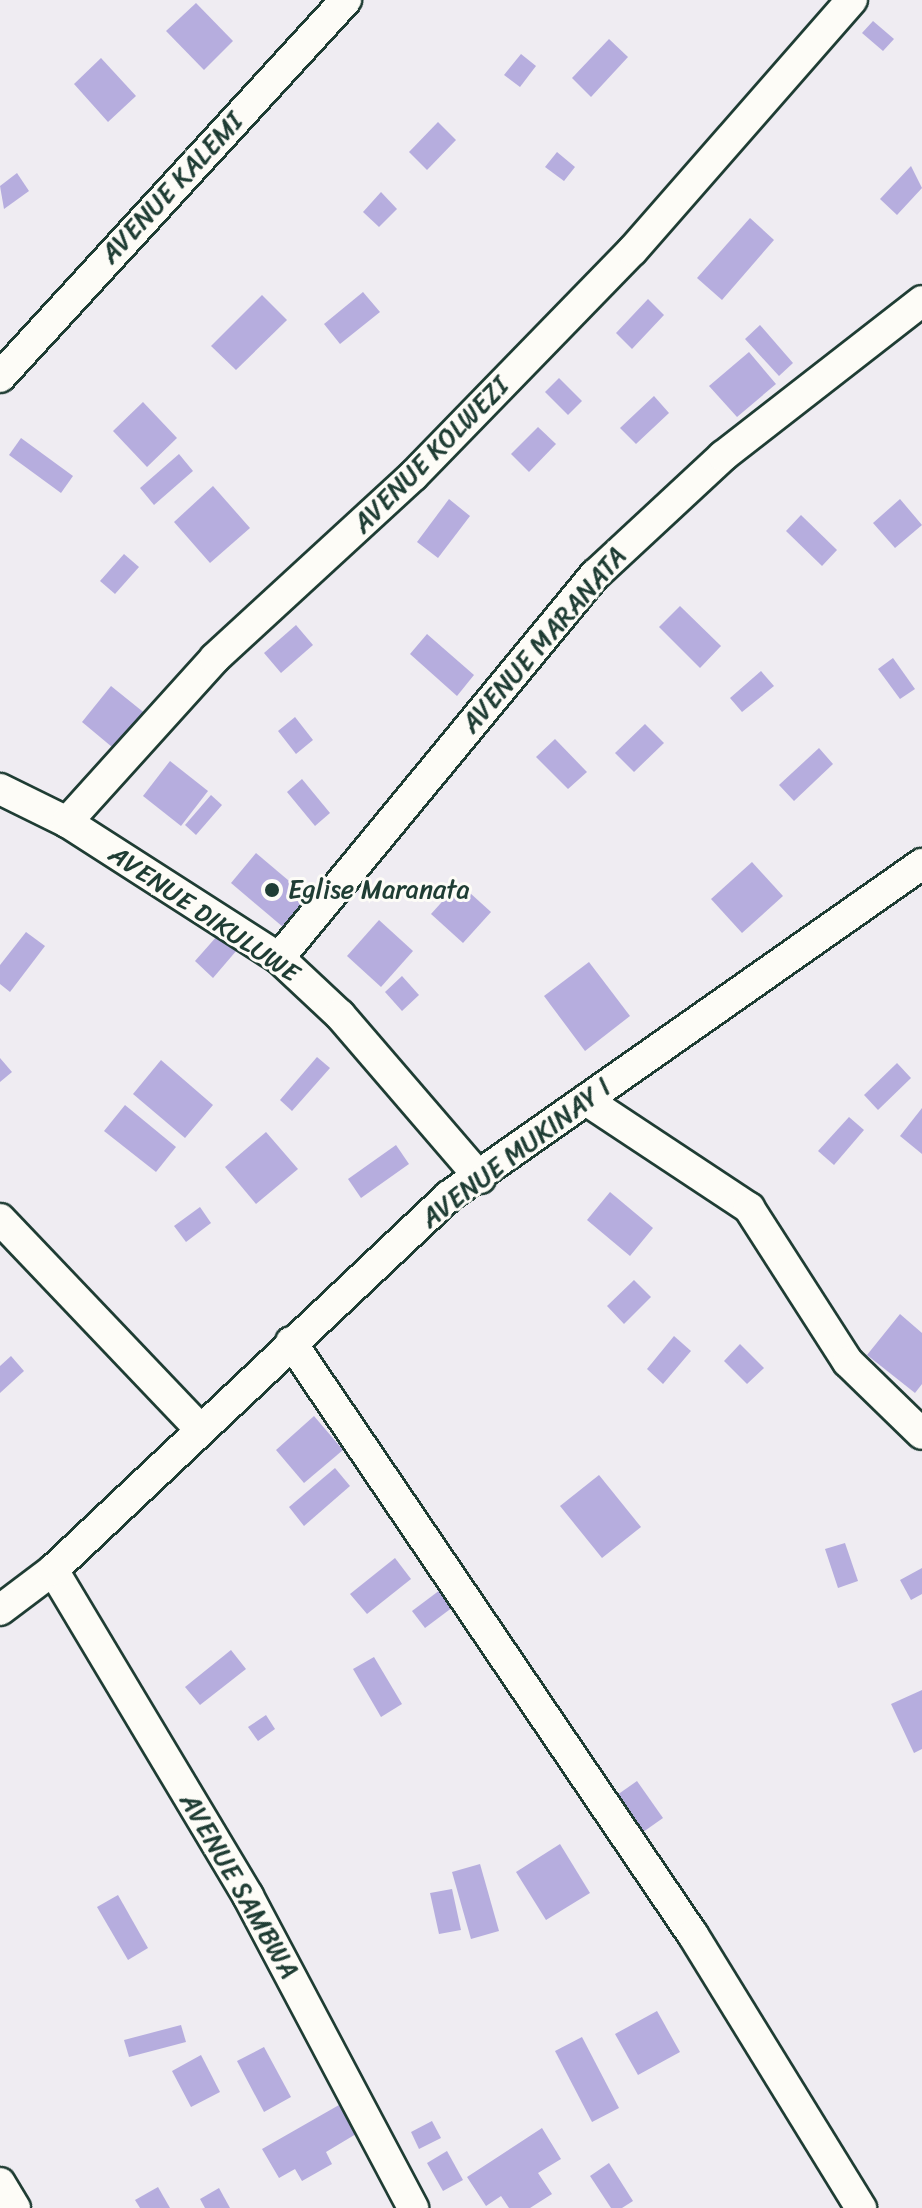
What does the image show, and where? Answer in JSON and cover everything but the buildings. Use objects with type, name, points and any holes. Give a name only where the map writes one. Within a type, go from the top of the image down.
[{"type":"street","name":"AVENUE KALEMI","points":[[0,377],[346,0]]},
{"type":"street","name":"AVENUE KOLWEZI","points":[[67,822],[215,658],[413,476],[632,251],[781,75],[852,0]]},
{"type":"street","name":"AVENUE MARANATA","points":[[279,958],[595,575],[723,456],[922,301]]},
{"type":"street","name":"AVENUE DIKULUWE","points":[[2,792],[67,822],[279,958],[340,1015],[480,1178]]},
{"type":"street","name":"AVENUE MUKINAY I","points":[[0,1610],[53,1570],[199,1428],[449,1196],[480,1178],[922,864]]},
{"type":"street","points":[[586,1100],[749,1208],[774,1237],[848,1362],[922,1434]]},
{"type":"street","points":[[0,1219],[199,1428]]},
{"type":"street","points":[[291,1342],[693,1935],[861,2208]]},
{"type":"street","name":"AVENUE SAMBWA","points":[[53,1570],[248,1896],[413,2208]]},
{"type":"street","points":[[0,2183],[15,2208]]},
{"type":"place","name":"Eglise Maranata","points":[[272,890]]}]
